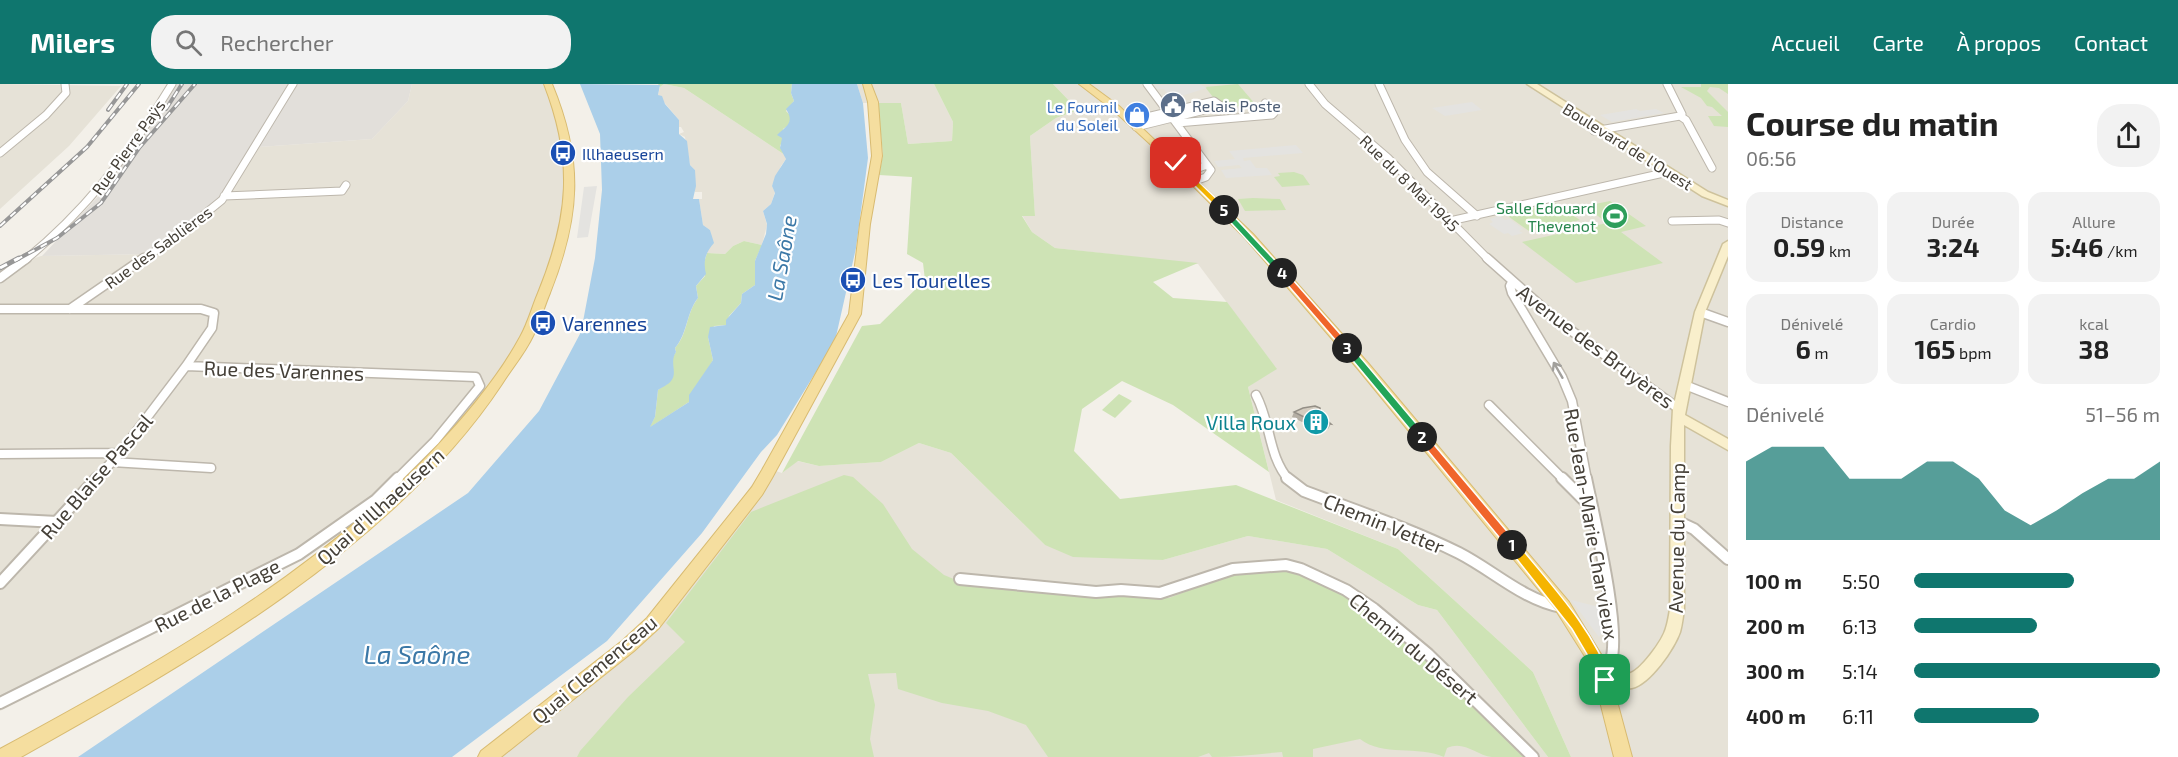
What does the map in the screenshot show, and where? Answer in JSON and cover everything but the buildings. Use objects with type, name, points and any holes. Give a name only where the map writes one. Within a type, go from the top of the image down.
[{"type":"main road","name":"Quai d'Illhaeusern","points":[[4,757],[146,676],[247,612],[315,564],[405,489],[489,395],[515,357],[539,313],[564,236],[570,195],[569,152],[565,130],[548,84]]},
{"type":"main road","name":"Quai Clemenceau","points":[[487,757],[628,646],[653,623],[757,491],[777,457],[855,314],[865,224],[877,156],[873,102],[867,84]]},
{"type":"main road","name":"Boulevard de l'Ouest","points":[[1531,84],[1598,130],[1705,194],[1728,203]]},
{"type":"main road","points":[[1086,85],[1188,174],[1249,236],[1363,366],[1563,607],[1602,672],[1623,757]]},
{"type":"main road","name":"Avenue du Camp","points":[[1602,672],[1631,681],[1642,674],[1659,654],[1673,631],[1677,609],[1679,413],[1701,312],[1728,244]]},
{"type":"main road","name":"Avenue des Bruyères","points":[[1679,413],[1728,445]]},
{"type":"street","points":[[0,153],[46,115],[66,93],[65,84]]},
{"type":"street","name":"Rue Pierre Paÿs","points":[[0,278],[43,247],[103,188],[172,84]]},
{"type":"street","name":"Rue des Sablières","points":[[70,309],[185,230],[224,196],[294,84]]},
{"type":"street","points":[[1148,84],[1211,170],[1209,173],[1188,174]]},
{"type":"street","name":"Rue du 8 Mai 1945","points":[[1309,84],[1325,104],[1388,158],[1512,282]]},
{"type":"street","points":[[1379,84],[1405,140],[1427,172],[1477,216]]},
{"type":"street","points":[[1667,84],[1682,114],[1680,116]]},
{"type":"street","points":[[1133,124],[1172,118],[1221,106],[1214,100],[1172,118]]},
{"type":"street","points":[[1172,118],[1272,115],[1274,113],[1265,103]]},
{"type":"street","points":[[1598,130],[1680,116],[1686,120],[1712,168]]},
{"type":"street","points":[[1188,174],[1207,165]]},
{"type":"street","points":[[1450,221],[1668,172]]},
{"type":"street","points":[[224,196],[342,191],[346,185]]},
{"type":"street","points":[[1672,221],[1719,220],[1728,224]]},
{"type":"street","name":"Avenue des Bruyères","points":[[1512,282],[1558,321],[1679,413]]},
{"type":"street","name":"Rue Jean-Marie Charvieux","points":[[1512,282],[1510,286],[1512,293],[1562,377],[1572,401],[1609,600],[1614,651],[1611,661],[1602,672]]},
{"type":"street","name":"Rue des Varennes","points":[[0,309],[201,309],[214,313],[212,328],[186,366]]},
{"type":"street","points":[[1701,312],[1728,322]]},
{"type":"street","name":"Rue des Varennes","points":[[186,366],[476,377]]},
{"type":"street","name":"Rue Blaise Pascal","points":[[0,583],[120,453],[186,366]]},
{"type":"street","name":"Rue de la Plage","points":[[0,703],[299,554],[338,528],[376,500],[435,441],[479,389],[479,381],[476,377]]},
{"type":"street","points":[[1684,385],[1728,402]]},
{"type":"street","name":"Chemin Vetter","points":[[1256,395],[1264,406],[1276,467],[1289,483],[1430,540],[1462,555],[1540,602],[1563,607]]},
{"type":"street","points":[[1489,405],[1592,507]]},
{"type":"street","points":[[0,454],[120,453]]},
{"type":"street","points":[[112,462],[211,468]]},
{"type":"street","points":[[0,519],[57,522]]},
{"type":"street","points":[[1679,522],[1694,529],[1728,559]]},
{"type":"street","name":"Chemin du Désert","points":[[960,579],[1096,592],[1121,590],[1160,593],[1233,569],[1294,566],[1346,590],[1374,609],[1428,654],[1533,757]]},
{"type":"shaded area","points":[[0,84],[121,86],[69,146],[0,209]]},
{"type":"shaded area","points":[[176,84],[412,84],[408,101],[372,139],[259,147],[225,199],[153,254],[42,256],[106,188]]},
{"type":"shaded area","points":[[412,84],[544,84],[564,136],[567,190],[556,261],[505,366],[428,462],[363,519],[287,566],[0,711],[0,270],[41,256],[153,254],[225,199],[259,147],[372,139],[408,101]]},
{"type":"shaded area","points":[[664,84],[684,88],[785,155],[786,159],[772,186],[775,192],[771,204],[763,211],[767,225],[762,245],[744,241],[733,246],[725,254],[707,253],[711,237],[710,230],[703,225],[699,199],[702,199],[702,192],[695,192],[695,170],[690,165],[685,137],[679,134],[684,132],[681,127],[677,127],[679,120],[658,95],[660,87]]},
{"type":"shaded area","points":[[857,84],[934,84],[953,122],[952,141],[908,144],[901,103],[863,103]]},
{"type":"shaded area","points":[[1053,84],[1728,84],[1728,757],[1571,757],[1533,672],[1398,549],[1276,500],[1248,387],[1276,368],[1198,264],[1055,248],[1032,232],[1022,215],[1035,216],[1030,136],[1056,118],[1078,110]]},
{"type":"shaded area","points":[[1199,84],[1207,88],[1171,99],[1164,89],[1157,89],[1154,85]]},
{"type":"shaded area","points":[[1472,102],[1482,110],[1445,116],[1432,108]]},
{"type":"shaded area","points":[[1636,109],[1640,111],[1656,109],[1664,113],[1612,122],[1600,115]]},
{"type":"shaded area","points":[[1296,145],[1303,153],[1243,158],[1244,161],[1250,160],[1256,168],[1267,168],[1272,175],[1226,178],[1221,170],[1242,168],[1239,165],[1218,167],[1214,161],[1235,159],[1229,151]]},
{"type":"shaded area","points":[[597,186],[588,237],[577,238],[584,187]]},
{"type":"shaded area","points":[[1499,216],[1505,220],[1510,219],[1523,229],[1519,231],[1523,233],[1512,236],[1508,233],[1504,234],[1489,224],[1493,222],[1490,219]]},
{"type":"shaded area","points":[[919,443],[951,453],[1045,545],[1163,560],[1248,536],[1327,549],[1418,605],[1437,610],[1548,757],[478,757],[557,695],[659,609],[703,556],[764,467],[782,473],[797,461],[819,466],[881,462]]},
{"type":"shaded area","points":[[1571,600],[1603,608],[1606,629],[1599,637]]},
{"type":"green space","points":[[664,84],[792,84],[791,93],[794,101],[786,111],[791,116],[789,125],[783,129],[780,146],[785,155],[684,88]]},
{"type":"green space","points":[[934,84],[1053,84],[1078,110],[1056,118],[1030,136],[1035,216],[1022,216],[1032,232],[1055,248],[1198,263],[1153,282],[1173,298],[1227,302],[1277,369],[1248,387],[1269,472],[1173,405],[1122,381],[1082,409],[1074,451],[1120,499],[1236,485],[1398,549],[1533,672],[1571,757],[1548,757],[1437,610],[1418,605],[1327,549],[1248,536],[1163,560],[1073,557],[1045,545],[951,453],[919,443],[881,462],[819,466],[798,461],[782,473],[862,326],[880,324],[925,280],[923,263],[907,254],[912,177],[879,175],[883,155],[878,103],[901,103],[908,144],[952,141],[953,122]]},
{"type":"green space","points":[[1238,84],[1256,105],[1226,107],[1205,87]]},
{"type":"green space","points":[[1701,84],[1728,84],[1728,94],[1719,88],[1710,87],[1707,91],[1728,112],[1728,127],[1714,126],[1708,116],[1722,116],[1712,107],[1707,106],[1701,98],[1681,87],[1701,87]]},
{"type":"green space","points":[[1294,172],[1303,175],[1310,185],[1282,187],[1274,177],[1280,176],[1278,173]]},
{"type":"green space","points":[[1238,199],[1280,199],[1286,210],[1245,211]]},
{"type":"green space","points":[[1610,201],[1646,226],[1621,232],[1663,263],[1576,283],[1522,242],[1607,223],[1585,206]]},
{"type":"green space","points":[[1555,203],[1580,220],[1529,231],[1505,214]]},
{"type":"green space","points":[[744,241],[762,245],[755,261],[755,285],[742,294],[741,303],[729,316],[727,325],[714,326],[708,337],[713,360],[689,402],[649,428],[655,417],[658,390],[670,379],[675,348],[698,298],[696,286],[705,276],[703,266],[707,253],[725,254],[733,246]]},
{"type":"green space","points":[[1119,394],[1132,401],[1115,418],[1102,410]]},
{"type":"green space","points":[[844,475],[853,477],[883,504],[912,549],[944,575],[961,582],[1169,598],[1234,573],[1281,569],[1308,575],[1355,600],[1432,663],[1526,757],[1492,757],[1464,747],[1453,746],[1447,748],[1444,757],[1423,752],[1379,748],[1360,739],[1313,749],[1313,757],[1283,757],[1282,752],[1221,757],[1212,757],[1209,753],[1198,757],[1048,757],[1026,725],[988,711],[942,703],[898,689],[896,673],[868,674],[875,705],[870,739],[874,757],[577,757],[628,697],[685,642],[666,623],[751,512]]},
{"type":"water","name":"La Saône","points":[[580,84],[660,85],[658,95],[662,96],[665,104],[679,120],[679,134],[687,141],[690,165],[695,170],[696,186],[693,199],[699,199],[703,225],[710,230],[714,243],[706,258],[706,274],[696,286],[698,298],[675,348],[673,378],[658,390],[655,417],[650,427],[689,402],[689,395],[713,360],[708,337],[710,327],[726,325],[726,320],[741,303],[742,294],[755,285],[755,261],[766,234],[767,224],[763,211],[771,204],[775,193],[772,186],[775,176],[786,159],[780,148],[782,138],[777,135],[786,127],[790,118],[786,109],[794,101],[791,93],[792,84],[857,84],[863,103],[868,158],[856,248],[835,341],[777,435],[761,452],[702,533],[607,641],[452,757],[78,757],[468,493],[539,411],[581,332],[595,258],[602,190],[600,134]]},
{"type":"railway","points":[[108,110],[127,84]]},
{"type":"railway","points":[[0,226],[87,147],[139,84]]},
{"type":"railway","points":[[166,109],[182,84]]},
{"type":"railway","points":[[16,260],[57,238],[101,203],[139,148],[195,84]]},
{"type":"railway","points":[[0,268],[19,258]]},
{"type":"place","name":"Relais Poste","points":[[1173,105]]},
{"type":"place","name":"Le Fournil du Soleil","points":[[1137,115]]},
{"type":"place","name":"Illhaeusern","points":[[563,153]]},
{"type":"place","name":"Salle Edouard Thevenot","points":[[1615,216]]},
{"type":"place","name":"Les Tourelles","points":[[853,280]]},
{"type":"place","name":"Varennes","points":[[543,323]]},
{"type":"place","name":"Villa Roux","points":[[1316,422]]},
{"type":"route","points":[[1176,163],[1249,236],[1363,366],[1551,592],[1577,626],[1599,664],[1605,680]]}]
